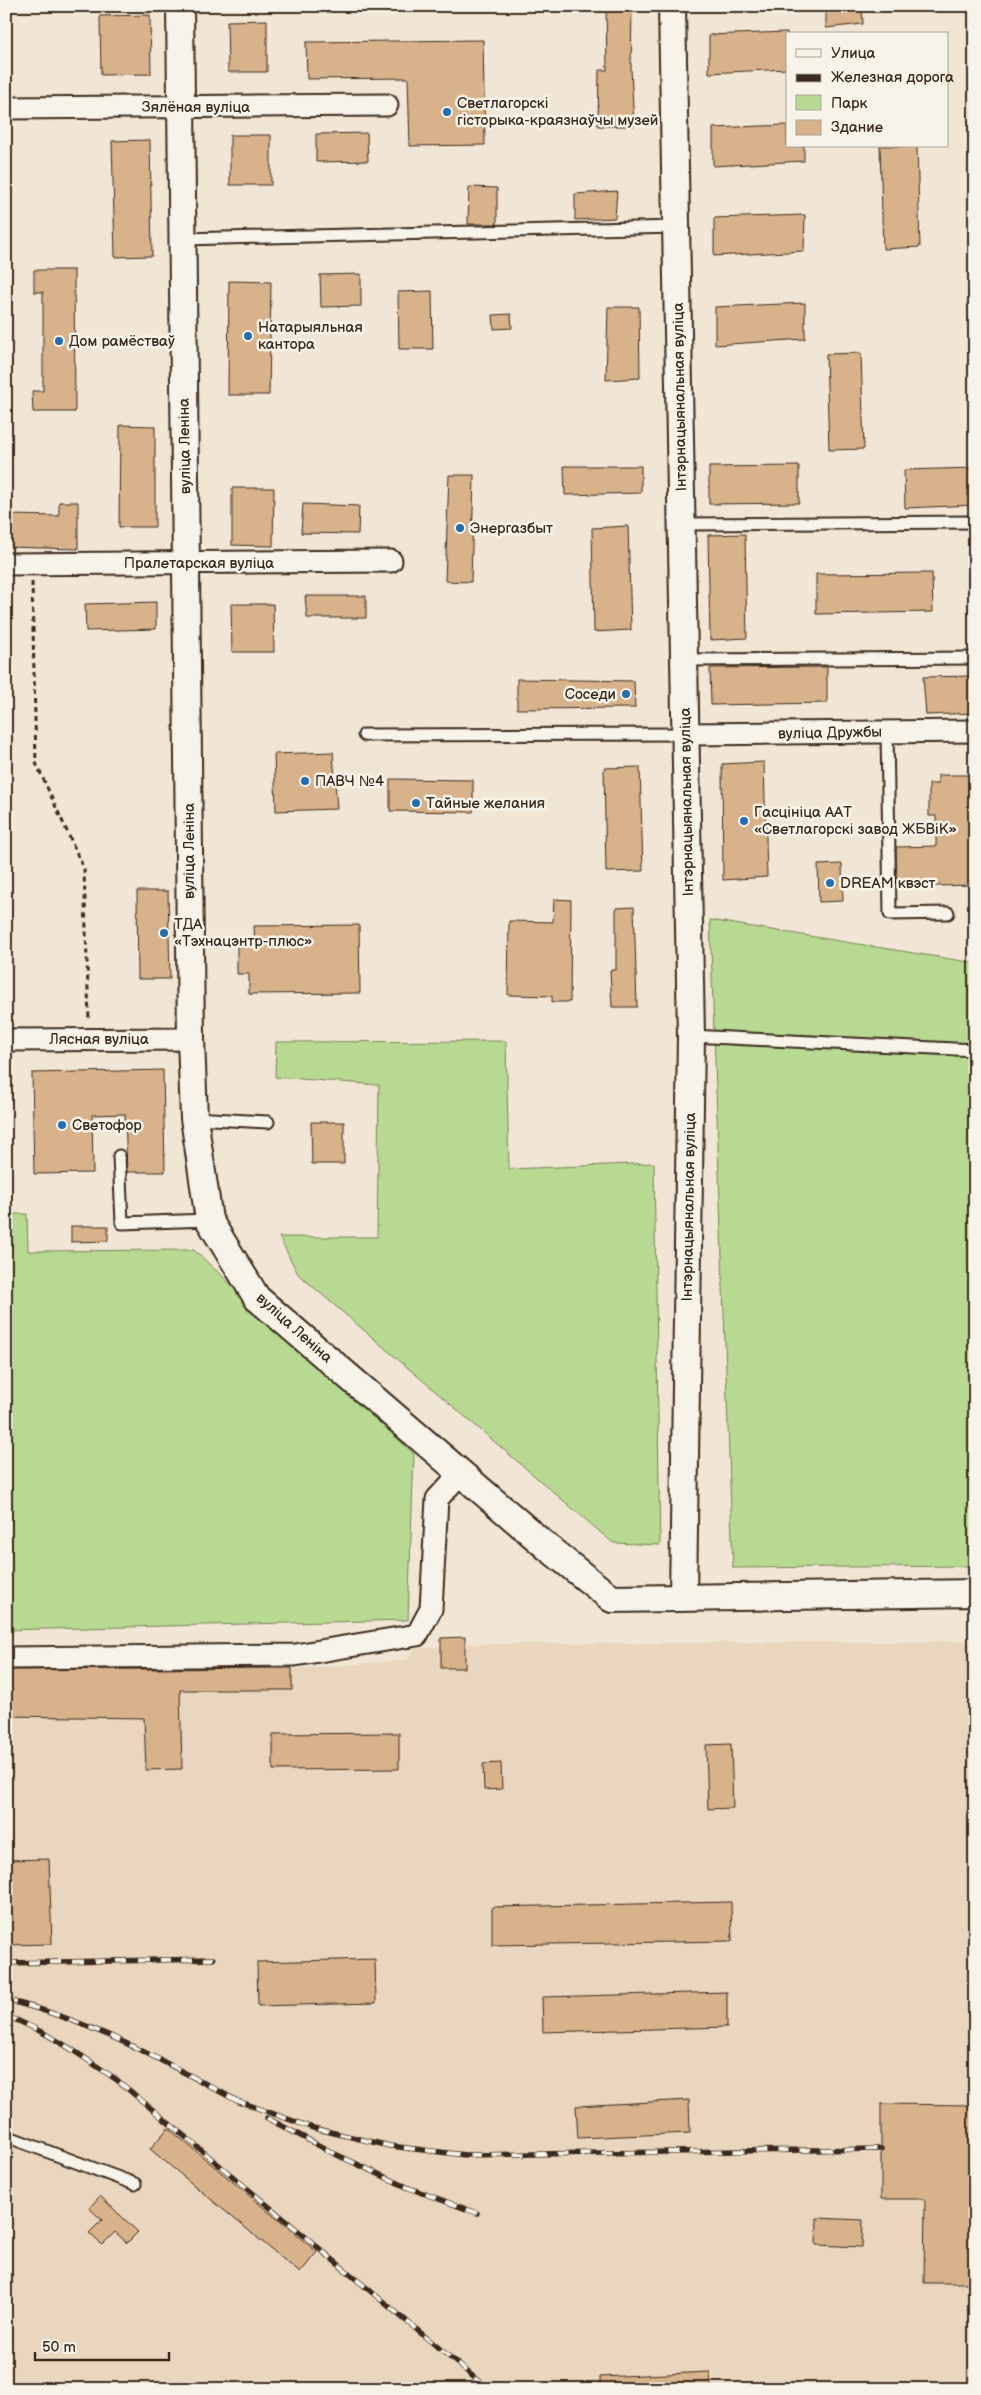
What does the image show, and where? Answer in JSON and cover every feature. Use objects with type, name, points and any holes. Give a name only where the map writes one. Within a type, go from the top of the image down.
[{"type":"street","name":"вуліца Леніна","points":[[180,6],[191,1039],[194,1118],[209,1220],[257,1298],[460,1474],[612,1599],[975,1593]]},
{"type":"street","name":"Інтэрнацыянальная вуліца","points":[[672,6],[692,1036],[683,1598]]},
{"type":"street","name":"Зялёная вуліца","points":[[6,108],[387,105]]},
{"type":"street","name":"Пралетарская вуліца","points":[[6,564],[391,561]]},
{"type":"street","name":"вуліца Дружбы","points":[[686,734],[975,731]]},
{"type":"street","name":"Лясная вуліца","points":[[6,1040],[191,1039]]},
{"type":"street","points":[[6,1658],[295,1656],[416,1635],[431,1609],[437,1499],[460,1474]]},
{"type":"lane","points":[[183,239],[677,227]]},
{"type":"lane","points":[[682,524],[975,522]]},
{"type":"lane","points":[[684,660],[975,658]]},
{"type":"lane","points":[[887,732],[890,914],[948,913]]},
{"type":"lane","points":[[364,735],[686,734]]},
{"type":"lane","points":[[692,1036],[975,1050]]},
{"type":"lane","points":[[194,1118],[268,1122]]},
{"type":"lane","points":[[119,1156],[122,1223],[209,1220]]},
{"type":"lane","points":[[6,2136],[135,2184]]},
{"type":"path","points":[[32,564],[36,763],[84,869],[89,1039]]},
{"type":"shaded area","points":[[975,1641],[975,2389],[6,2389],[6,1670],[289,1669],[407,1660],[415,1649],[465,1644]]},
{"type":"green space","points":[[710,920],[975,963],[975,1566],[733,1568]]},
{"type":"green space","points":[[506,1041],[509,1169],[654,1163],[660,1545],[613,1543],[298,1274],[279,1237],[377,1237],[379,1085],[275,1077],[276,1042]]},
{"type":"green space","points":[[6,1214],[27,1214],[28,1251],[194,1250],[414,1454],[408,1620],[6,1630]]},
{"type":"building","points":[[606,6],[632,6],[631,69],[634,126],[598,126],[599,70],[607,70]]},
{"type":"building","points":[[826,6],[862,6],[863,24],[826,28]]},
{"type":"building","points":[[150,15],[151,74],[101,75],[100,16]]},
{"type":"building","points":[[267,20],[267,72],[228,72],[227,21]]},
{"type":"building","points":[[786,32],[786,69],[709,73],[709,35]]},
{"type":"building","name":"Светлагорскі гісторыка-краязнаўчы музей","points":[[483,40],[485,145],[410,146],[408,78],[307,79],[306,42]]},
{"type":"building","points":[[786,125],[786,148],[804,148],[804,161],[713,166],[713,128]]},
{"type":"building","points":[[367,133],[368,161],[316,162],[316,134]]},
{"type":"building","points":[[230,135],[271,135],[271,185],[230,185]]},
{"type":"building","points":[[150,140],[152,256],[115,257],[112,141]]},
{"type":"building","points":[[880,148],[917,148],[920,247],[883,249]]},
{"type":"building","points":[[469,187],[497,188],[497,224],[468,224]]},
{"type":"building","points":[[617,191],[615,218],[575,220],[575,194]]},
{"type":"building","points":[[805,215],[804,251],[714,256],[714,218]]},
{"type":"building","name":"Дом рамёстваў","points":[[34,270],[74,270],[75,412],[33,412],[32,391],[43,391],[43,292],[34,292]]},
{"type":"building","points":[[361,274],[361,306],[321,307],[320,275]]},
{"type":"building","points":[[229,281],[271,282],[269,395],[228,395]]},
{"type":"building","points":[[432,291],[433,349],[399,349],[398,292]]},
{"type":"building","points":[[805,303],[805,339],[715,345],[715,307]]},
{"type":"building","points":[[608,307],[639,307],[640,378],[606,380]]},
{"type":"building","points":[[511,314],[512,328],[494,329],[493,315]]},
{"type":"building","points":[[861,353],[864,449],[829,450],[826,354]]},
{"type":"building","points":[[120,425],[155,426],[155,527],[119,527]]},
{"type":"building","points":[[564,466],[641,466],[641,493],[565,495]]},
{"type":"building","points":[[799,466],[799,503],[709,504],[709,467]]},
{"type":"building","points":[[975,468],[975,505],[905,508],[904,470]]},
{"type":"building","name":"Энергазбыт","points":[[449,475],[474,475],[471,582],[445,581]]},
{"type":"building","points":[[232,488],[274,488],[273,546],[232,545]]},
{"type":"building","points":[[59,502],[78,502],[78,549],[6,547],[6,515],[59,516]]},
{"type":"building","points":[[303,504],[359,506],[358,534],[301,533]]},
{"type":"building","points":[[628,526],[631,630],[594,632],[592,528]]},
{"type":"building","points":[[745,534],[747,638],[710,640],[708,535]]},
{"type":"building","points":[[932,573],[933,612],[816,614],[816,574]]},
{"type":"building","points":[[305,596],[366,596],[366,618],[307,618]]},
{"type":"building","points":[[156,602],[156,629],[86,631],[85,604]]},
{"type":"building","points":[[231,604],[273,604],[274,652],[232,652]]},
{"type":"building","points":[[827,667],[827,703],[711,705],[710,668]]},
{"type":"building","points":[[975,676],[975,713],[926,715],[923,677]]},
{"type":"building","points":[[517,679],[634,681],[635,708],[517,709]]},
{"type":"building","name":"ПАВЧ №4","points":[[333,752],[337,809],[276,811],[274,754]]},
{"type":"building","name":"Гасцініца ААТ «Светлагорскі завод ЖБВіК»","points":[[764,762],[767,877],[723,880],[722,764]]},
{"type":"building","points":[[640,767],[643,871],[606,872],[604,768]]},
{"type":"building","points":[[938,775],[975,775],[975,885],[897,887],[896,847],[936,846],[936,816],[929,816],[929,784],[938,784]]},
{"type":"building","points":[[390,779],[473,780],[473,812],[390,811]]},
{"type":"building","name":"DREAM квэст","points":[[842,864],[843,901],[819,902],[818,865]]},
{"type":"building","points":[[137,891],[168,891],[170,979],[138,979]]},
{"type":"building","points":[[554,899],[571,900],[570,1002],[552,1002],[552,996],[508,995],[509,921],[553,922]]},
{"type":"building","points":[[634,907],[637,1007],[612,1007],[610,970],[616,970],[616,908]]},
{"type":"building","points":[[359,925],[360,993],[249,994],[249,974],[237,974],[237,946],[255,946],[254,926]]},
{"type":"building","name":"Светофор","points":[[163,1070],[165,1172],[127,1172],[125,1114],[92,1115],[93,1173],[34,1174],[32,1073]]},
{"type":"building","points":[[311,1122],[344,1122],[344,1164],[312,1164]]},
{"type":"building","points":[[71,1226],[108,1226],[108,1241],[71,1242]]},
{"type":"building","points":[[465,1637],[465,1668],[441,1668],[441,1638]]},
{"type":"building","points":[[292,1668],[292,1690],[180,1690],[182,1769],[146,1770],[144,1718],[6,1716],[6,1670]]},
{"type":"building","points":[[399,1733],[399,1769],[273,1770],[273,1734]]},
{"type":"building","points":[[731,1744],[733,1808],[708,1809],[706,1745]]},
{"type":"building","points":[[501,1763],[502,1789],[484,1790],[483,1764]]},
{"type":"building","points":[[49,1859],[52,1944],[6,1945],[6,1860]]},
{"type":"building","points":[[731,1902],[732,1941],[492,1945],[492,1907]]},
{"type":"building","points":[[375,1959],[376,2003],[258,2006],[257,1962]]},
{"type":"building","points":[[727,1992],[727,2027],[543,2032],[542,1997]]},
{"type":"building","points":[[689,2100],[690,2133],[578,2138],[576,2106]]},
{"type":"building","points":[[881,2104],[975,2105],[975,2283],[924,2283],[925,2199],[881,2199]]},
{"type":"building","points":[[168,2128],[317,2252],[300,2273],[150,2149]]},
{"type":"building","points":[[100,2196],[138,2232],[127,2243],[115,2232],[102,2245],[89,2233],[102,2220],[89,2208]]},
{"type":"building","points":[[817,2218],[863,2220],[862,2247],[816,2245]]},
{"type":"building","points":[[710,2372],[711,2389],[600,2389],[600,2377]]},
{"type":"railway","points":[[6,1963],[213,1959]]},
{"type":"railway","points":[[6,2000],[68,2019],[127,2044],[241,2103]]},
{"type":"railway","points":[[6,2016],[50,2037],[117,2080],[488,2389]]},
{"type":"railway","points":[[235,2100],[313,2128],[390,2146],[465,2155],[881,2149]]},
{"type":"railway","points":[[267,2118],[335,2154],[409,2188],[477,2213]]},
{"type":"place","name":"Светлагорскі гісторыка-краязнаўчы музей","points":[[447,112]]},
{"type":"place","name":"Натарыяльная кантора","points":[[248,336]]},
{"type":"place","name":"Дом рамёстваў","points":[[59,341]]},
{"type":"place","name":"Энергазбыт","points":[[460,528]]},
{"type":"place","name":"Соседи","points":[[626,694]]},
{"type":"place","name":"ПАВЧ №4","points":[[305,781]]},
{"type":"place","name":"Тайные желания","points":[[416,803]]},
{"type":"place","name":"Гасцініца ААТ «Светлагорскі завод ЖБВіК»","points":[[744,821]]},
{"type":"place","name":"DREAM квэст","points":[[830,883]]},
{"type":"place","name":"ТДА «Тэхнацэнтр-плюс»","points":[[164,933]]},
{"type":"place","name":"Светофор","points":[[62,1125]]}]
